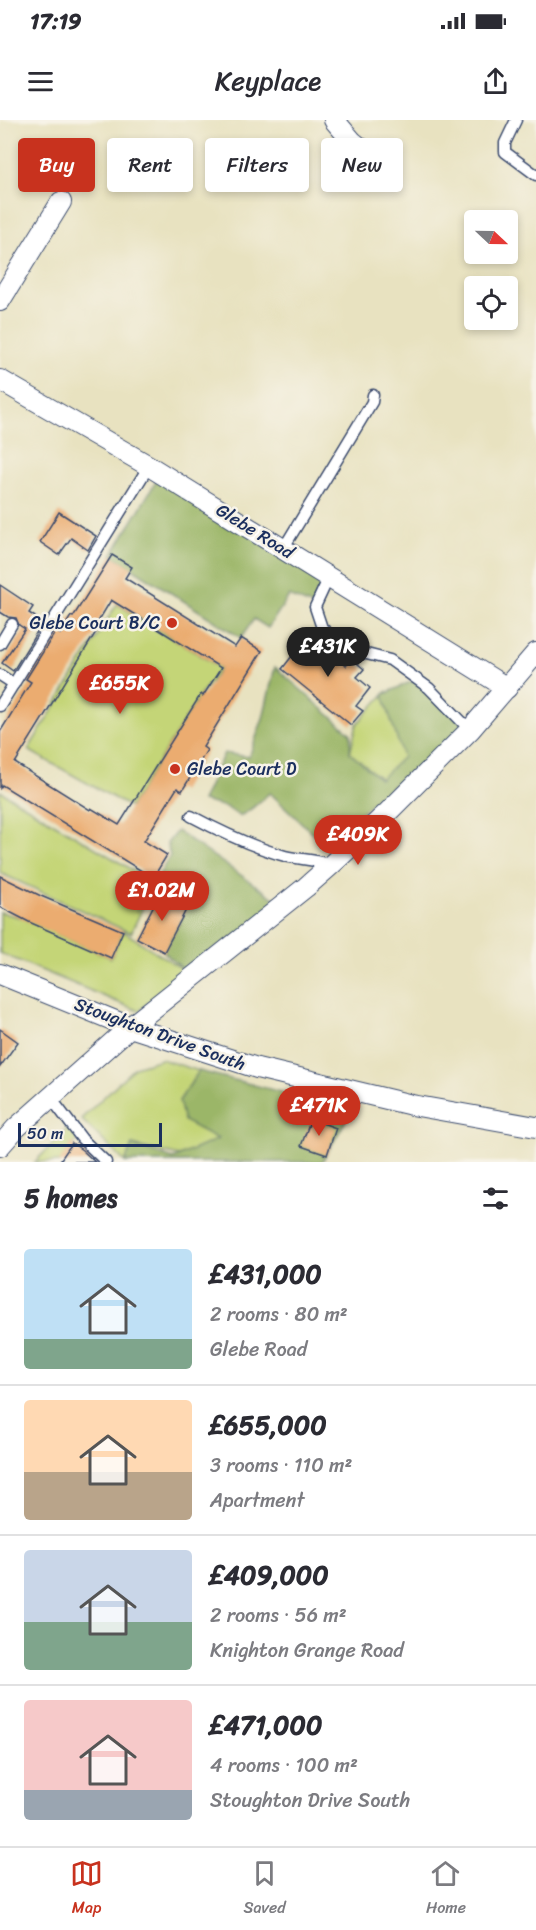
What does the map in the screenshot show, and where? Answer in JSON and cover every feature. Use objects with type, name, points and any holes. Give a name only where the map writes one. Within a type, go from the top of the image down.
[{"type":"street","points":[[334,120],[349,138]]},
{"type":"street","points":[[0,301],[60,202]]},
{"type":"street","name":"Glebe Road","points":[[0,380],[150,466],[507,688]]},
{"type":"street","points":[[0,1146],[16,1128],[130,1027],[331,865],[470,730],[536,653]]},
{"type":"street","name":"Stoughton Drive South","points":[[0,974],[130,1027],[257,1068],[412,1105],[536,1127]]},
{"type":"lane","points":[[516,120],[505,143],[505,152],[536,175]]},
{"type":"lane","points":[[283,549],[372,402],[373,395]]},
{"type":"lane","points":[[0,706],[150,466]]},
{"type":"lane","points":[[329,577],[315,607],[322,628],[347,649],[390,660],[429,688],[470,730]]},
{"type":"lane","points":[[0,644],[12,624]]},
{"type":"lane","points":[[0,675],[14,684]]},
{"type":"lane","points":[[191,816],[265,850],[289,857],[317,859],[331,865]]},
{"type":"lane","points":[[51,1098],[82,1139],[106,1162]]},
{"type":"green space","points":[[161,473],[329,577],[315,607],[289,596],[268,628],[254,619],[241,638],[112,555]]},
{"type":"green space","points":[[117,604],[221,668],[201,694],[130,807],[28,750]]},
{"type":"green space","points":[[275,667],[351,734],[350,753],[380,779],[403,757],[383,695],[416,679],[467,726],[323,843],[270,793],[252,809],[239,816],[226,807],[202,801],[224,753],[249,757],[263,718]]},
{"type":"green space","points":[[387,691],[404,757],[381,779],[350,753],[357,724]]},
{"type":"green space","points":[[0,791],[151,881],[136,912],[154,883],[131,933],[0,873]]},
{"type":"green space","points":[[177,831],[284,905],[184,970],[164,952],[188,906],[152,887],[170,856],[167,843]]},
{"type":"green space","points":[[0,912],[22,918],[111,958],[123,931],[184,970],[139,1011],[0,953]]},
{"type":"green space","points":[[161,1059],[199,1071],[179,1101],[219,1139],[179,1156],[132,1145],[125,1162],[81,1119],[135,1067]]},
{"type":"green space","points":[[199,1071],[352,1110],[322,1162],[125,1162],[132,1145],[173,1159],[218,1139],[184,1121],[179,1101]]},
{"type":"green space","points":[[71,1125],[80,1136],[61,1162],[35,1162]]},
{"type":"building","points":[[59,512],[96,536],[88,550],[71,538],[59,555],[40,542]]},
{"type":"building","points":[[112,555],[132,567],[125,578],[235,647],[241,638],[262,651],[203,747],[207,750],[182,791],[177,788],[144,841],[167,855],[153,878],[2,785],[0,788],[0,732],[31,682],[26,679],[56,631],[60,634],[71,616],[73,617]],"holes":[[[111,600],[221,668],[203,696],[201,694],[119,825],[91,808],[90,810],[15,763],[96,632],[93,630]]]},
{"type":"building","points":[[0,585],[33,607],[29,613],[43,622],[13,671],[2,663],[25,629],[19,625],[16,618],[8,617],[0,612]]},
{"type":"building","points":[[310,633],[346,666],[352,659],[364,669],[357,677],[370,688],[356,706],[363,711],[351,725],[282,669]]},
{"type":"building","points":[[0,876],[123,931],[111,958],[0,907]]},
{"type":"building","points":[[161,891],[188,906],[164,952],[137,938]]},
{"type":"building","points":[[0,1029],[18,1042],[0,1067]]},
{"type":"building","points":[[311,1119],[336,1128],[327,1155],[301,1146]]},
{"type":"building","points":[[72,1143],[82,1150],[95,1162],[59,1162]]},
{"type":"place","name":"Glebe Court B/C","points":[[172,623]]},
{"type":"place","name":"Glebe Court D","points":[[175,769]]}]
